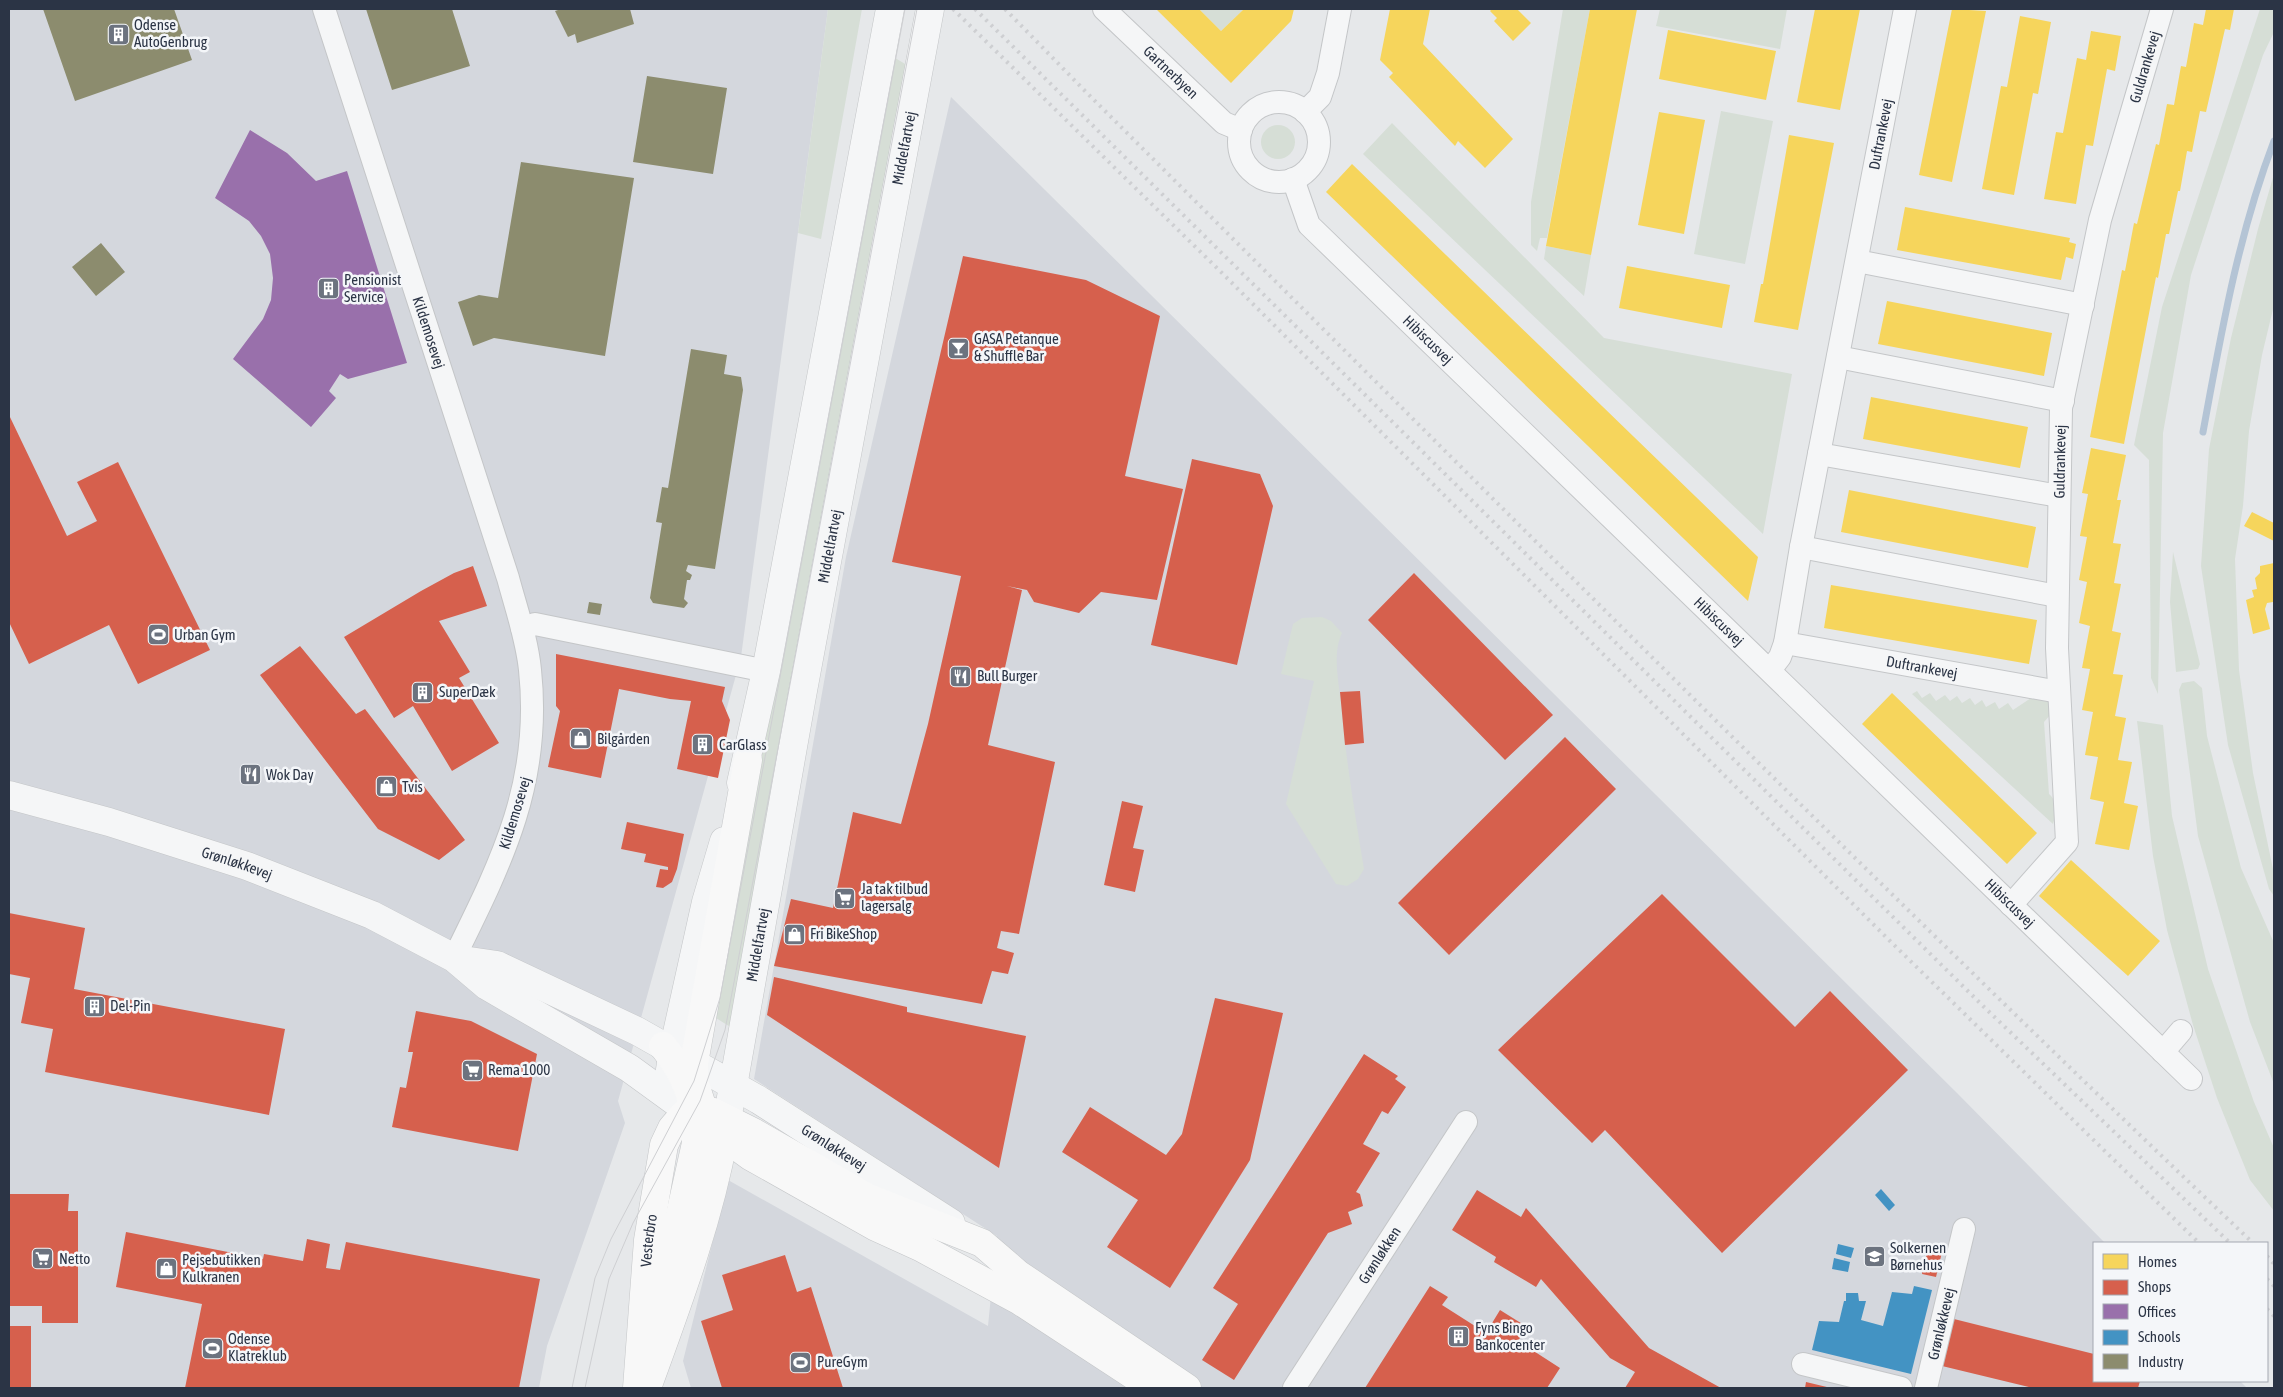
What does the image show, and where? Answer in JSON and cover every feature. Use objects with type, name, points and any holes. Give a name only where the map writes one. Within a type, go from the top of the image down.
[{"type":"main road","points":[[647,1388],[695,1256],[716,1177],[706,1117],[688,1065],[748,760]]},
{"type":"main road","points":[[642,1388],[671,1247],[693,1163],[696,1143],[706,1117]]},
{"type":"main road","points":[[664,1145],[678,1120],[706,1117],[866,1197],[982,1243]]},
{"type":"main road","name":"Grønløkkevej","points":[[706,1117],[750,1156],[793,1181],[1020,1301],[1153,1388]]},
{"type":"main road","name":"Vesterbro","points":[[637,1388],[648,1240],[664,1145]]},
{"type":"main road","name":"Grønløkkevej","points":[[982,1243],[1018,1274],[1187,1388]]},
{"type":"street","name":"Kildemosevej","points":[[324,9],[508,578],[522,628],[530,668],[533,715],[528,771],[518,814],[495,876],[454,958]]},
{"type":"street","points":[[748,760],[890,9]]},
{"type":"street","name":"Middelfartvej","points":[[688,1065],[741,1040],[802,696],[930,9]]},
{"type":"street","name":"Gartnerbyen","points":[[1104,9],[1224,123],[1241,130]]},
{"type":"street","points":[[1305,112],[1320,97],[1328,73],[1340,9]]},
{"type":"street","name":"Duftrankevej","points":[[1770,670],[1780,657],[1785,643],[1801,547],[1905,9]]},
{"type":"street","name":"Guldrankevej","points":[[2011,905],[2067,842],[2059,692],[2058,596],[2059,496],[2063,401],[2100,220],[2162,9]]},
{"type":"street","points":[[1284,102],[1298,107],[1305,112],[1316,127],[1319,141],[1317,154],[1311,167],[1293,179],[1274,182],[1261,177],[1249,169],[1242,157],[1239,144],[1241,130],[1248,118],[1258,108],[1271,103],[1284,102]]},
{"type":"street","name":"Hibiscusvej","points":[[1293,179],[1309,225],[2191,1079]]},
{"type":"street","points":[[1857,261],[2083,305]]},
{"type":"street","points":[[1838,357],[2063,401]]},
{"type":"street","points":[[1819,454],[2059,496]]},
{"type":"street","points":[[1801,547],[2058,596]]},
{"type":"street","points":[[522,628],[534,624],[766,671]]},
{"type":"street","name":"Duftrankevej","points":[[1785,643],[2059,692]]},
{"type":"street","name":"Grønløkkevej","points":[[9,795],[109,822],[247,866],[372,915],[454,958],[487,986],[629,1068],[667,1095],[706,1117]]},
{"type":"street","name":"Grønløkkevej","points":[[454,958],[497,965],[637,1031],[688,1065],[982,1243]]},
{"type":"street","points":[[2163,1052],[2181,1031]]},
{"type":"street","points":[[688,1065],[706,1117]]},
{"type":"street","name":"Vesterbro","points":[[664,1145],[667,1095],[688,1065]]},
{"type":"street","name":"Grønløkken","points":[[1294,1388],[1466,1122]]},
{"type":"street","name":"Grønløkkevej","points":[[1926,1388],[1964,1229]]},
{"type":"street","points":[[1803,1364],[1901,1388]]},
{"type":"shaded area","points":[[9,9],[828,9],[741,657],[618,1101],[625,1123],[547,1346],[539,1388],[9,1388]]},
{"type":"shaded area","points":[[828,9],[862,9],[821,239],[798,233]]},
{"type":"shaded area","points":[[1201,9],[1244,9],[1221,31]]},
{"type":"shaded area","points":[[1563,9],[1590,9],[1547,238],[1540,238],[1537,251],[1531,245],[1531,202]]},
{"type":"shaded area","points":[[1660,9],[1787,9],[1780,49],[1656,26]]},
{"type":"shaded area","points":[[2260,9],[2274,9],[2274,32],[2263,55],[2191,275],[2163,433],[2158,694],[2151,678],[2149,460],[2134,445],[2162,307]]},
{"type":"shaded area","points":[[890,55],[912,68],[732,1028],[708,1013]]},
{"type":"shaded area","points":[[951,97],[1957,1093],[2104,1242],[2093,1242],[2093,1382],[2241,1382],[2247,1388],[691,1388],[683,1361],[728,1180],[988,1326],[997,1236],[754,1079],[846,557]]},
{"type":"shaded area","points":[[1721,111],[1773,121],[1745,264],[1694,254]]},
{"type":"shaded area","points":[[1392,123],[1604,338],[1792,374],[1763,534],[1363,154]]},
{"type":"shaded area","points":[[1278,125],[1285,126],[1290,130],[1294,135],[1294,149],[1290,154],[1285,158],[1278,159],[1271,158],[1266,154],[1262,149],[1261,142],[1262,135],[1266,130],[1271,126]]},
{"type":"shaded area","points":[[2274,174],[2274,305],[2262,355],[2249,431],[2243,506],[2235,559],[2239,670],[2253,773],[2274,874],[2274,896],[2269,889],[2228,745],[2201,566],[2209,449],[2231,338],[2258,229]]},
{"type":"shaded area","points":[[1546,246],[1591,255],[1584,296],[1544,259]]},
{"type":"shaded area","points":[[2173,552],[2200,664],[2198,669],[2176,672],[2170,602]]},
{"type":"shaded area","points":[[1322,617],[1331,621],[1342,633],[1337,650],[1338,678],[1348,767],[1364,869],[1358,879],[1347,886],[1336,884],[1286,804],[1314,681],[1281,674],[1293,624],[1302,618]]},
{"type":"shaded area","points":[[2194,681],[2202,688],[2207,736],[2241,868],[2274,943],[2274,1084],[2250,1022],[2198,836],[2179,690],[2182,683]]},
{"type":"shaded area","points":[[1917,691],[1922,698],[1930,693],[1936,701],[1945,695],[1950,701],[1957,696],[1962,703],[1970,698],[1975,705],[1982,700],[1986,707],[1995,702],[1999,709],[2008,703],[2013,710],[2034,696],[2047,699],[2052,713],[2044,722],[2049,794],[2056,804],[2053,824],[1912,694]]},
{"type":"shaded area","points":[[2137,721],[2163,725],[2172,816],[2208,969],[2254,1102],[2274,1148],[2274,1211],[2250,1180],[2217,1098],[2193,1025],[2167,930],[2153,856]]},
{"type":"building: Homes","points":[[1156,9],[1201,9],[1221,31],[1244,9],[1294,9],[1291,21],[1231,83]]},
{"type":"building: Homes","points":[[1390,9],[1430,9],[1423,44],[1513,139],[1485,168],[1458,141],[1455,146],[1389,77],[1393,73],[1380,60]]},
{"type":"building: Homes","points":[[1492,9],[1517,9],[1531,23],[1513,41],[1494,21],[1497,18],[1490,11]]},
{"type":"building: Homes","points":[[1590,9],[1637,9],[1591,255],[1546,246]]},
{"type":"building: Homes","points":[[1815,9],[1860,9],[1840,110],[1797,102]]},
{"type":"building: Homes","points":[[1952,9],[1986,11],[1952,182],[1919,175]]},
{"type":"building: Homes","points":[[2206,9],[2234,9],[2230,30],[2225,29],[2206,112],[2200,111],[2192,152],[2187,151],[2180,191],[2178,191],[2169,234],[2166,234],[2124,444],[2090,437],[2122,270],[2125,271],[2134,223],[2137,224],[2156,144],[2159,145],[2167,104],[2174,105],[2181,66],[2186,67],[2194,23],[2203,25]]},
{"type":"building: Homes","points":[[2020,16],[2051,22],[2038,94],[2033,93],[2014,195],[1982,189],[2001,86],[2007,87]]},
{"type":"building: Homes","points":[[1668,30],[1776,51],[1766,100],[1659,79]]},
{"type":"building: Homes","points":[[2091,31],[2121,36],[2115,71],[2107,69],[2093,146],[2086,145],[2076,204],[2044,199],[2056,132],[2063,133],[2077,58],[2086,60]]},
{"type":"building: Homes","points":[[1659,112],[1705,120],[1684,234],[1638,225]]},
{"type":"building: Homes","points":[[1789,135],[1834,143],[1798,330],[1754,322],[1761,284],[1763,284]]},
{"type":"building: Homes","points":[[1352,164],[1758,557],[1748,601],[1326,192]]},
{"type":"building: Homes","points":[[1905,207],[2070,238],[2069,242],[2076,244],[2073,259],[2066,257],[2061,280],[1897,250]]},
{"type":"building: Homes","points":[[1627,266],[1730,285],[1722,328],[1619,308]]},
{"type":"building: Homes","points":[[1887,301],[2052,333],[2044,376],[1878,344]]},
{"type":"building: Homes","points":[[1871,397],[2028,427],[2020,468],[1863,439]]},
{"type":"building: Homes","points":[[2091,448],[2126,455],[2117,500],[2121,500],[2113,543],[2121,544],[2114,583],[2121,584],[2112,631],[2121,633],[2113,674],[2123,675],[2115,716],[2126,718],[2118,760],[2132,762],[2124,803],[2138,806],[2129,850],[2095,844],[2104,802],[2090,799],[2098,757],[2085,755],[2093,712],[2082,710],[2090,669],[2082,668],[2090,626],[2079,623],[2087,582],[2079,580],[2087,537],[2080,536],[2088,494],[2082,493]]},
{"type":"building: Homes","points":[[1849,490],[2036,527],[2028,568],[1841,532]]},
{"type":"building: Homes","points":[[2252,512],[2274,523],[2274,541],[2244,526]]},
{"type":"building: Homes","points":[[2274,563],[2273,602],[2267,603],[2265,609],[2270,629],[2253,634],[2246,600],[2254,597],[2252,590],[2257,589],[2255,578],[2260,573],[2260,566]]},
{"type":"building: Homes","points":[[1831,585],[2037,620],[2029,664],[1824,628]]},
{"type":"building: Homes","points":[[1892,693],[2037,833],[2007,864],[1862,724]]},
{"type":"building: Homes","points":[[2071,860],[2160,941],[2128,976],[2039,896]]},
{"type":"building: Shops","points":[[963,256],[1086,280],[1160,316],[1125,476],[1183,489],[1157,600],[1101,592],[1079,613],[1034,602],[1027,590],[1007,586],[1022,590],[988,745],[1055,762],[1019,934],[1001,931],[997,948],[1014,953],[1008,974],[992,971],[982,1004],[774,966],[791,899],[833,908],[853,812],[901,824],[928,724],[961,576],[892,562]]},
{"type":"building: Shops","points":[[9,415],[67,536],[97,521],[77,482],[118,462],[210,650],[138,684],[109,625],[29,664],[9,622]]},
{"type":"building: Shops","points":[[1192,459],[1260,474],[1273,506],[1237,665],[1151,645]]},
{"type":"building: Shops","name":"SuperDæk","points":[[473,566],[487,606],[439,621],[470,672],[459,678],[499,743],[452,771],[413,706],[394,718],[344,637],[421,591],[454,573]]},
{"type":"building: Shops","points":[[1414,573],[1553,715],[1505,760],[1368,620]]},
{"type":"building: Shops","name":"Tvis","points":[[300,646],[356,714],[365,709],[465,840],[439,860],[378,829],[260,675]]},
{"type":"building: Shops","points":[[556,654],[725,687],[722,701],[730,720],[718,778],[677,769],[691,701],[619,689],[601,778],[548,767],[560,711],[556,706]]},
{"type":"building: Shops","points":[[1360,691],[1364,743],[1345,745],[1340,692]]},
{"type":"building: Shops","points":[[1565,737],[1616,789],[1449,955],[1398,903]]},
{"type":"building: Shops","points":[[1122,801],[1143,806],[1133,848],[1144,850],[1135,892],[1104,885]]},
{"type":"building: Shops","points":[[627,822],[684,834],[677,869],[672,882],[663,888],[656,887],[660,869],[668,870],[668,867],[644,862],[646,854],[621,849]]},
{"type":"building: Shops","points":[[1662,894],[1795,1027],[1830,991],[1908,1070],[1722,1253],[1605,1130],[1592,1143],[1498,1050]]},
{"type":"building: Shops","name":"Del-Pin","points":[[9,913],[85,928],[74,989],[285,1029],[269,1115],[45,1072],[53,1029],[21,1023],[30,978],[9,974]]},
{"type":"building: Shops","points":[[774,977],[907,1007],[907,1012],[1026,1036],[999,1168],[767,1015]]},
{"type":"building: Shops","points":[[1215,998],[1283,1013],[1250,1160],[1170,1288],[1107,1247],[1138,1200],[1062,1152],[1090,1107],[1166,1155],[1182,1134]]},
{"type":"building: Shops","name":"Rema 1000","points":[[416,1011],[471,1021],[537,1054],[518,1151],[392,1127],[400,1087],[406,1088],[413,1052],[408,1052]]},
{"type":"building: Shops","points":[[1364,1054],[1398,1076],[1395,1079],[1406,1087],[1388,1114],[1382,1111],[1363,1144],[1380,1153],[1356,1192],[1360,1194],[1363,1206],[1348,1212],[1352,1224],[1328,1233],[1234,1380],[1202,1360],[1238,1304],[1213,1288]]},
{"type":"building: Shops","points":[[1477,1190],[1521,1217],[1526,1208],[1649,1348],[1721,1388],[1625,1388],[1635,1372],[1610,1358],[1541,1279],[1536,1287],[1494,1262],[1496,1257],[1452,1230]]},
{"type":"building: Shops","name":"Netto","points":[[9,1194],[69,1194],[68,1211],[78,1211],[78,1323],[42,1323],[42,1306],[9,1306]]},
{"type":"building: Shops","points":[[126,1232],[263,1259],[264,1254],[303,1261],[307,1239],[330,1244],[326,1268],[340,1270],[346,1242],[540,1279],[519,1388],[185,1388],[202,1304],[116,1287]]},
{"type":"building: Shops","points":[[1929,1245],[1943,1248],[1936,1277],[1922,1274]]},
{"type":"building: Shops","points":[[785,1255],[797,1292],[811,1287],[843,1388],[722,1388],[701,1321],[733,1310],[722,1275]]},
{"type":"building: Shops","name":"Fyns Bingo Bankocenter","points":[[1430,1286],[1448,1297],[1442,1305],[1486,1333],[1500,1310],[1527,1327],[1518,1341],[1560,1368],[1547,1388],[1365,1388]]},
{"type":"building: Shops","points":[[1954,1319],[2093,1354],[2093,1382],[2140,1382],[2138,1388],[2033,1388],[1942,1366]]},
{"type":"building: Shops","points":[[9,1326],[31,1326],[31,1388],[9,1388]]},
{"type":"building: Shops","points":[[1806,1382],[1831,1388],[1805,1388]]},
{"type":"building: Offices","name":"Pensionist Service","points":[[250,130],[287,153],[316,181],[347,171],[407,363],[348,379],[340,374],[329,391],[336,398],[311,427],[233,359],[263,319],[271,300],[273,278],[270,254],[261,236],[249,221],[215,198]]},
{"type":"building: Schools","points":[[1881,1189],[1895,1205],[1889,1211],[1875,1195]]},
{"type":"building: Schools","points":[[1838,1244],[1854,1248],[1851,1258],[1836,1254]]},
{"type":"building: Schools","points":[[1834,1258],[1850,1262],[1848,1272],[1832,1269]]},
{"type":"building: Schools","points":[[1914,1286],[1932,1290],[1911,1374],[1812,1350],[1819,1321],[1839,1322],[1844,1301],[1846,1301],[1846,1293],[1858,1293],[1859,1301],[1866,1301],[1861,1320],[1883,1326],[1892,1292],[1912,1294]]},
{"type":"building: Industry","name":"Odense AutoGenbrug","points":[[43,9],[174,9],[192,60],[75,101]]},
{"type":"building: Industry","points":[[366,9],[452,9],[470,66],[392,90]]},
{"type":"building: Industry","points":[[561,9],[630,9],[634,24],[577,43],[575,34],[568,37],[555,11]]},
{"type":"building: Industry","points":[[647,76],[727,88],[713,174],[633,162]]},
{"type":"building: Industry","points":[[521,162],[634,178],[605,356],[494,338],[473,346],[458,302],[479,295],[498,298]]},
{"type":"building: Industry","points":[[101,243],[125,272],[96,296],[72,267]]},
{"type":"building: Industry","points":[[691,349],[727,355],[724,374],[741,377],[743,390],[715,569],[688,565],[686,571],[692,575],[690,580],[687,580],[684,599],[688,603],[684,608],[653,603],[650,598],[662,523],[656,522],[662,487],[668,488]]},
{"type":"building: Industry","points":[[589,602],[602,604],[600,615],[587,613]]},
{"type":"waterway","points":[[2203,432],[2240,249],[2261,176],[2274,141]]},
{"type":"tram line","points":[[572,1388],[595,1278],[611,1239],[694,1081],[720,998],[905,9]]},
{"type":"tram line","points":[[585,1388],[609,1279],[633,1223],[700,1101],[725,1030],[917,9]]},
{"type":"railway","points":[[953,9],[1225,276],[1890,941],[2198,1242]]},
{"type":"railway","points":[[975,9],[1983,1006],[2229,1242]]},
{"type":"railway","points":[[1005,9],[1666,671],[1958,959],[2252,1242]]},
{"type":"railway","points":[[2268,1257],[2274,1264]]},
{"type":"railway","points":[[2268,1280],[2274,1286]]},
{"type":"railway","points":[[2268,1310],[2274,1316]]},
{"type":"place","name":"Odense AutoGenbrug","points":[[118,34]]},
{"type":"place","name":"Pensionist Service","points":[[328,289]]},
{"type":"place","name":"GASA Petanque & Shuffle Bar","points":[[958,348]]},
{"type":"place","name":"Urban Gym","points":[[158,635]]},
{"type":"place","name":"Bull Burger","points":[[961,676]]},
{"type":"place","name":"SuperDæk","points":[[423,692]]},
{"type":"place","name":"Bilgården","points":[[581,739]]},
{"type":"place","name":"CarGlass","points":[[703,745]]},
{"type":"place","name":"Wok Day","points":[[250,775]]},
{"type":"place","name":"Tvis","points":[[386,787]]},
{"type":"place","name":"Ja tak tilbud lagersalg","points":[[845,898]]},
{"type":"place","name":"Fri BikeShop","points":[[794,934]]},
{"type":"place","name":"Del-Pin","points":[[94,1006]]},
{"type":"place","name":"Rema 1000","points":[[472,1070]]},
{"type":"place","name":"Solkernen Børnehus","points":[[1874,1257]]},
{"type":"place","name":"Netto","points":[[43,1259]]},
{"type":"place","name":"Pejsebutikken Kulkranen","points":[[166,1269]]},
{"type":"place","name":"Fyns Bingo Bankocenter","points":[[1459,1337]]},
{"type":"place","name":"Odense Klatreklub","points":[[212,1348]]},
{"type":"place","name":"PureGym","points":[[801,1362]]}]
